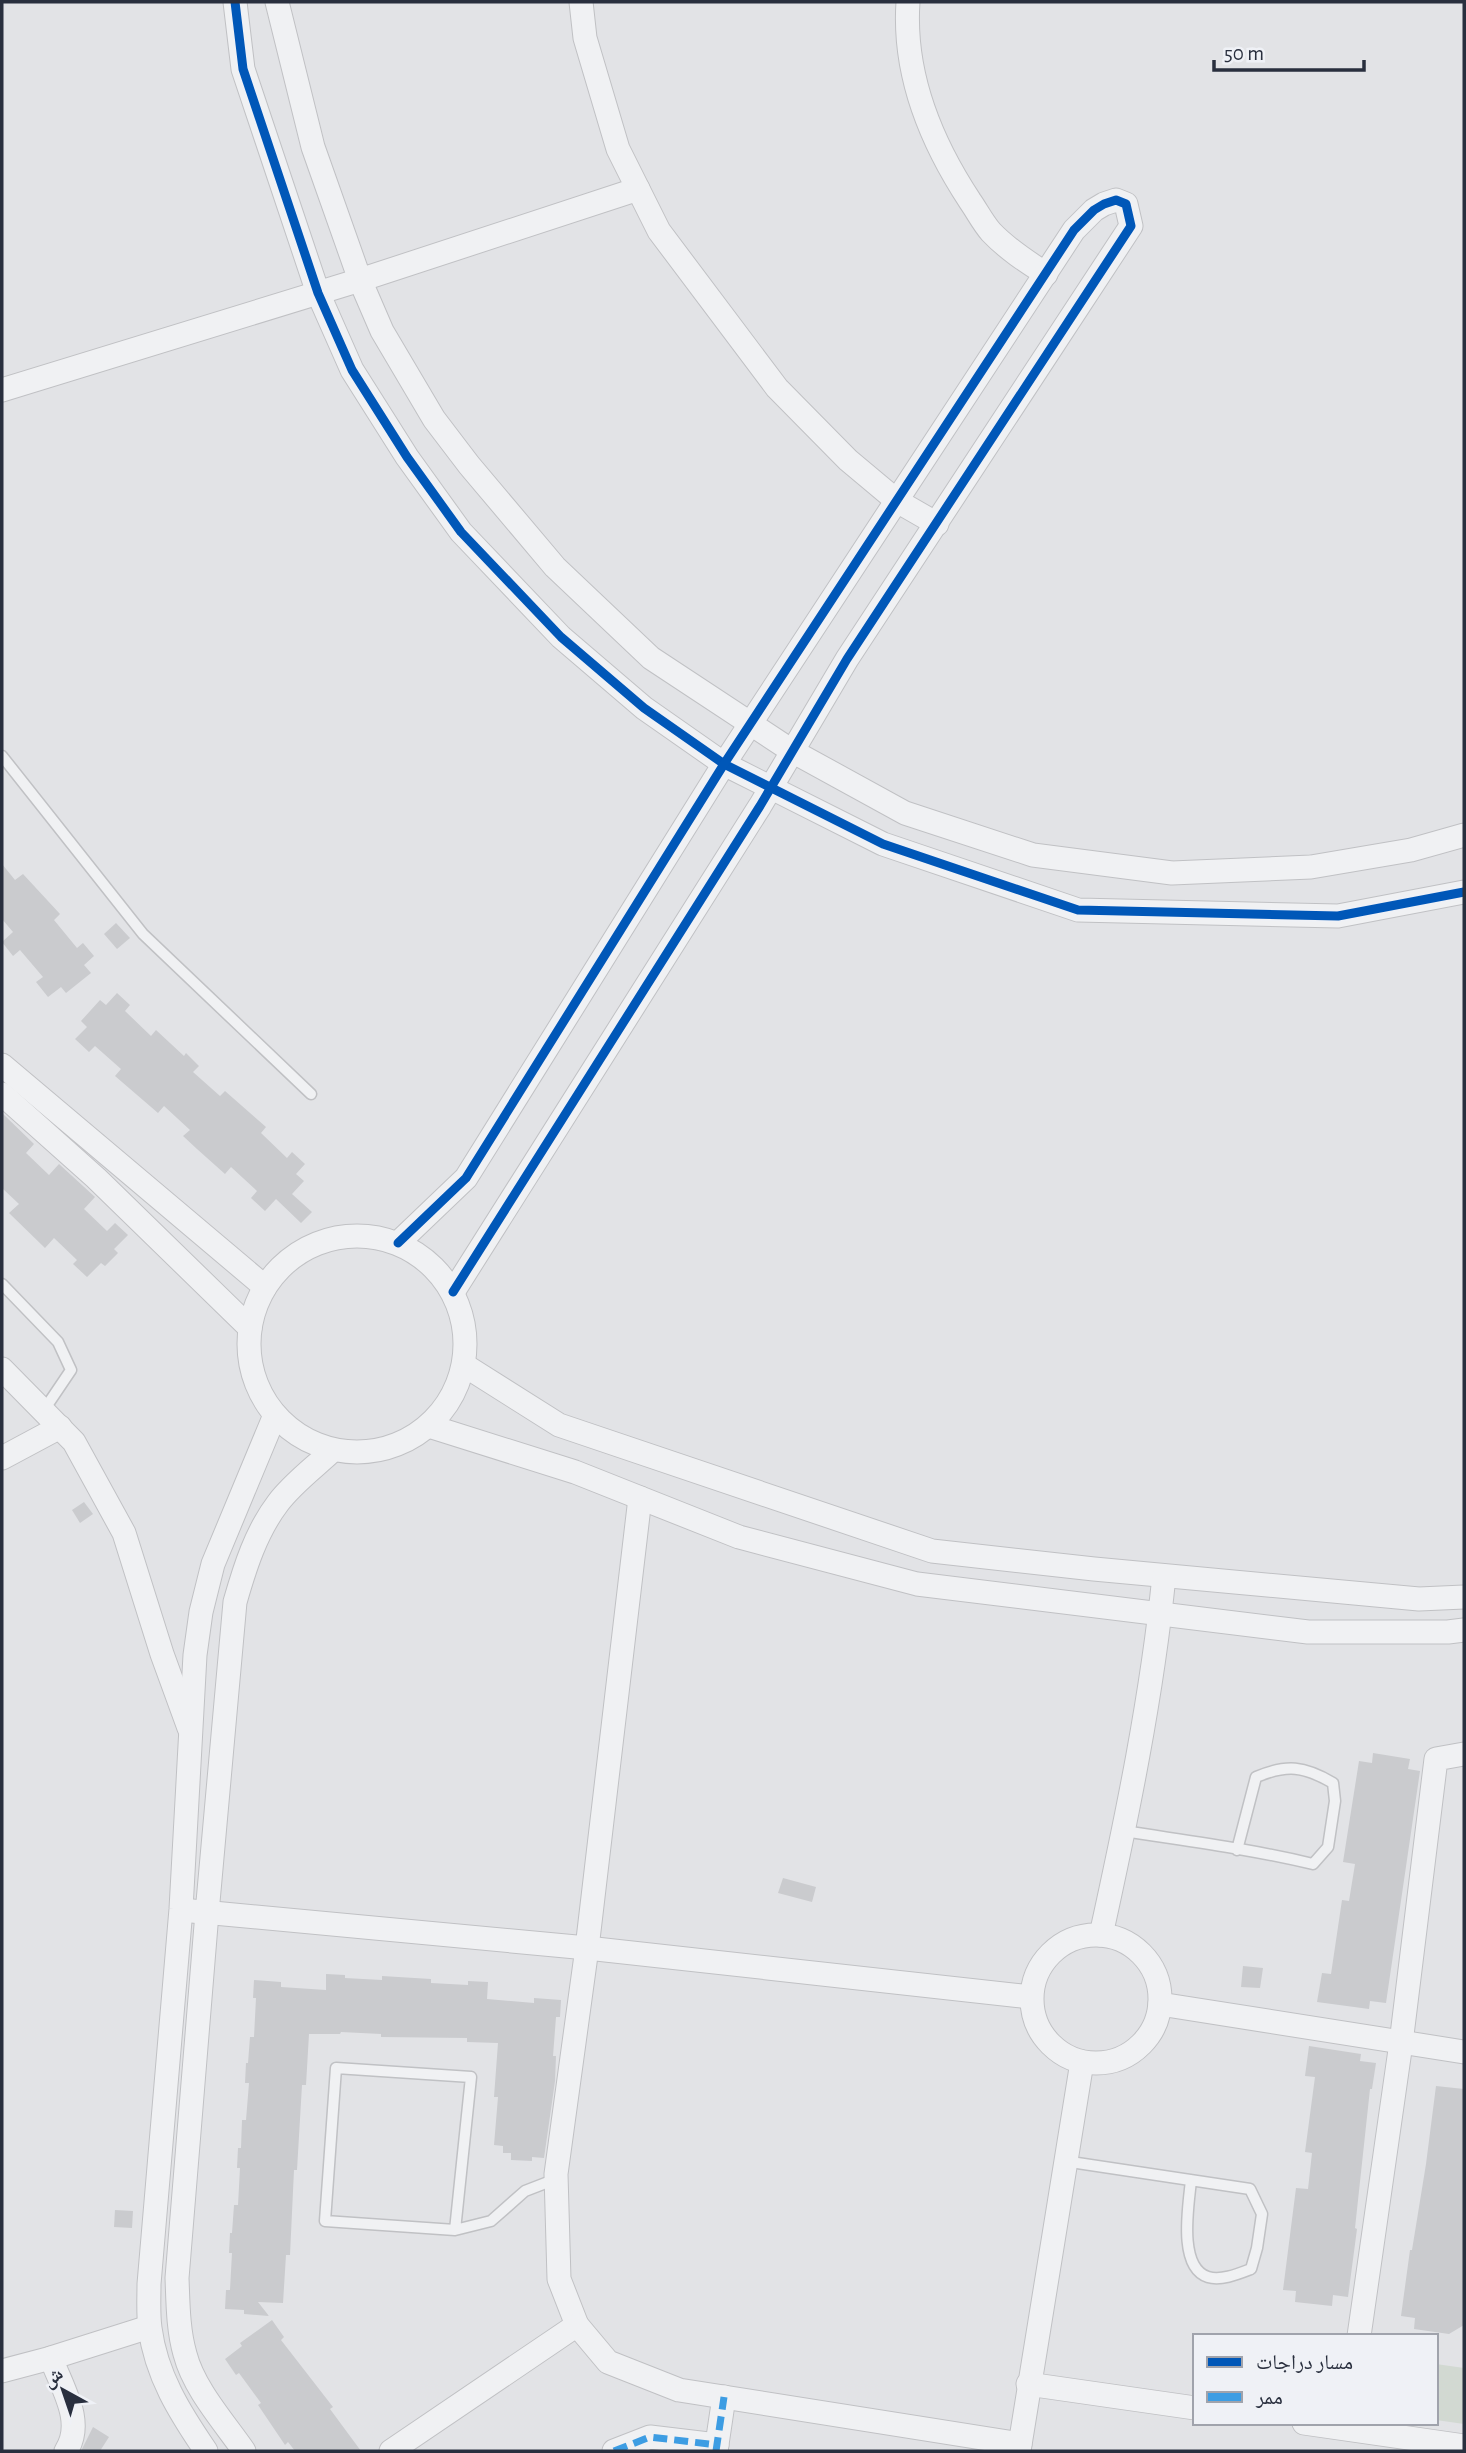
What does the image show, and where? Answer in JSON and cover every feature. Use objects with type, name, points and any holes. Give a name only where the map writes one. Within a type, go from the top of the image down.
[{"type":"street","points":[[235,2],[243,69],[318,293],[352,370],[407,457],[461,532],[561,637],[644,708],[724,764],[883,844],[1078,910],[1338,916],[1464,891]]},
{"type":"street","points":[[277,2],[313,147],[360,280],[382,331],[434,419],[469,465],[555,567],[651,658],[792,751],[905,813],[1033,855],[1172,873],[1311,867],[1411,850],[1464,835]]},
{"type":"street","points":[[582,2],[585,38],[618,149],[659,231],[777,388],[848,460],[897,500],[937,524]]},
{"type":"street","points":[[908,2],[906,29],[918,98],[947,167],[990,231],[1022,259],[1046,275]]},
{"type":"street","points":[[2,390],[360,280],[638,189]]},
{"type":"street","points":[[398,1243],[466,1178],[724,764],[1074,230],[1104,204],[1116,200],[1126,205],[1131,226],[847,659],[771,788],[453,1292]]},
{"type":"street","points":[[2,1065],[265,1287]]},
{"type":"street","points":[[2,1094],[96,1178],[250,1328]]},
{"type":"street","points":[[361,1235],[398,1243],[430,1263],[453,1292],[465,1328],[464,1365],[451,1398],[429,1426],[400,1444],[367,1452],[333,1450],[301,1437],[275,1416],[258,1390],[249,1360],[250,1328],[265,1287],[290,1258],[323,1240],[361,1235]]},
{"type":"street","points":[[464,1365],[559,1425],[932,1551],[1164,1576],[1419,1599],[1464,1597]]},
{"type":"street","points":[[2,1369],[74,1442],[124,1533],[192,1738]]},
{"type":"street","points":[[206,2451],[176,2407],[159,2369],[149,2327],[149,2284],[181,1909],[195,1655],[201,1612],[213,1564],[275,1416]]},
{"type":"street","points":[[429,1426],[575,1472],[739,1537],[917,1584],[1308,1632],[1464,1630]]},
{"type":"street","points":[[2,1458],[61,1427]]},
{"type":"street","points":[[244,2451],[201,2388],[185,2355],[179,2318],[177,2278],[207,1913],[235,1602],[258,1535],[279,1502],[333,1450]]},
{"type":"street","points":[[640,1498],[587,1948],[556,2179],[559,2279],[577,2326],[608,2362],[679,2390],[1019,2448],[1082,2062]]},
{"type":"street","points":[[1101,1935],[1124,1831],[1164,1576]]},
{"type":"street","points":[[1359,2334],[1401,2043],[1436,1759],[1464,1754]]},
{"type":"street","points":[[181,1909],[587,1948],[1031,1997]]},
{"type":"street","points":[[1101,1935],[1125,1941],[1142,1953],[1155,1972],[1161,1993],[1159,2014],[1151,2034],[1137,2049],[1119,2060],[1099,2064],[1082,2062],[1059,2053],[1044,2039],[1034,2020],[1031,1997],[1034,1978],[1045,1959],[1061,1944],[1082,1936],[1101,1935]]},
{"type":"street","points":[[1160,2004],[1464,2052]]},
{"type":"street","points":[[391,2451],[577,2326]]},
{"type":"street","points":[[2,2371],[149,2327]]},
{"type":"street","points":[[51,2358],[75,2420],[72,2442],[66,2451]]},
{"type":"street","points":[[1028,2384],[1193,2408]]},
{"type":"street","points":[[614,2451],[650,2437],[717,2448],[724,2397]]},
{"type":"street","points":[[1346,2426],[1464,2446]]},
{"type":"lane","points":[[2,756],[143,934],[310,1094]]},
{"type":"lane","points":[[2,1284],[58,1342],[71,1370],[44,1410]]},
{"type":"lane","points":[[1124,1831],[1313,1864],[1328,1847],[1335,1801],[1333,1783],[1314,1771],[1291,1767],[1256,1777],[1237,1850]]},
{"type":"lane","points":[[455,2230],[471,2077],[336,2067],[324,2221],[455,2230],[491,2221],[525,2192],[556,2179]]},
{"type":"lane","points":[[1064,2161],[1191,2180],[1250,2189],[1262,2214],[1251,2269],[1232,2276],[1208,2277],[1198,2270],[1187,2248],[1186,2228],[1191,2180]]},
{"type":"shaded area","points":[[1438,2364],[1464,2368],[1464,2424],[1438,2420]]},
{"type":"building","points":[[2,864],[15,880],[23,874],[60,914],[54,920],[77,948],[83,943],[94,956],[84,965],[91,973],[66,993],[61,987],[48,997],[36,982],[43,977],[20,950],[13,956],[2,942],[13,932],[2,919]]},
{"type":"building","points":[[116,923],[130,938],[117,949],[104,934]]},
{"type":"building","points":[[117,993],[130,1005],[125,1011],[151,1036],[156,1030],[184,1056],[186,1053],[199,1066],[193,1072],[220,1096],[225,1091],[266,1127],[261,1133],[287,1158],[292,1152],[305,1164],[296,1174],[304,1181],[292,1194],[312,1212],[301,1223],[276,1199],[265,1211],[251,1198],[257,1191],[231,1167],[225,1174],[197,1149],[183,1136],[190,1130],[164,1106],[158,1113],[115,1076],[121,1069],[95,1046],[89,1052],[75,1039],[87,1027],[81,1021],[100,1000],[106,1005]]},
{"type":"building","points":[[2,1113],[34,1144],[26,1153],[49,1175],[59,1164],[95,1197],[84,1209],[107,1231],[115,1223],[128,1235],[114,1249],[118,1253],[105,1266],[101,1263],[87,1277],[73,1264],[77,1260],[54,1238],[45,1248],[9,1213],[19,1204],[2,1188]]},
{"type":"building","points":[[84,1502],[93,1514],[80,1523],[72,1510]]},
{"type":"building","points":[[1373,1753],[1410,1759],[1408,1769],[1420,1771],[1386,2003],[1370,2001],[1369,2009],[1317,2002],[1322,1973],[1331,1974],[1342,1900],[1349,1901],[1355,1864],[1343,1862],[1359,1761],[1372,1763]]},
{"type":"building","points":[[783,1878],[816,1887],[812,1902],[778,1893]]},
{"type":"building","points":[[1243,1966],[1263,1968],[1260,1988],[1241,1987]]},
{"type":"building","points":[[326,1974],[382,1980],[382,1976],[431,1979],[431,1983],[468,1985],[468,1981],[488,1982],[487,1999],[534,2003],[534,1998],[561,2000],[560,2017],[556,2017],[553,2056],[556,2056],[555,2081],[544,2158],[532,2157],[532,2161],[511,2160],[511,2153],[503,2153],[503,2146],[494,2145],[498,2097],[494,2097],[498,2043],[467,2042],[467,2038],[381,2037],[381,2034],[341,2032],[309,2034],[306,2085],[302,2085],[297,2170],[294,2170],[290,2255],[286,2255],[283,2303],[258,2302],[269,2316],[225,2309],[226,2290],[230,2290],[230,2233],[234,2205],[238,2205],[238,2148],[241,2148],[242,2120],[246,2120],[249,2083],[245,2083],[246,2063],[250,2037],[254,2037],[254,1980],[281,1982],[281,1987],[326,1990]]},
{"type":"building","points":[[1309,2046],[1361,2054],[1360,2061],[1376,2063],[1370,2089],[1348,2297],[1333,2295],[1332,2306],[1295,2302],[1296,2291],[1283,2290],[1296,2188],[1308,2189],[1312,2153],[1305,2152],[1315,2077],[1305,2076]]},
{"type":"building","points":[[1436,2086],[1464,2089],[1464,2325],[1449,2334],[1414,2329],[1415,2318],[1401,2316]]},
{"type":"building","points":[[115,2210],[133,2211],[132,2228],[114,2227]]},
{"type":"building","points":[[272,2320],[284,2337],[281,2340],[333,2407],[330,2409],[361,2451],[295,2451],[288,2442],[285,2445],[258,2405],[261,2403],[225,2359],[242,2346],[240,2343]]},
{"type":"building","points":[[93,2427],[109,2437],[100,2451],[81,2451]]},
{"type":"marked path","points":[[716,2451],[724,2397]]},
{"type":"marked path","points":[[614,2451],[650,2437],[717,2445]]},
{"type":"cycle path","points":[[235,2],[243,69],[318,293],[352,370],[407,457],[461,532],[561,637],[644,708],[724,764],[883,844],[1078,910],[1338,916],[1464,892]]},
{"type":"cycle path","points":[[398,1243],[466,1178],[724,764],[1074,230],[1104,204],[1116,200],[1126,204],[1131,226],[847,659],[760,806],[453,1292]]}]
